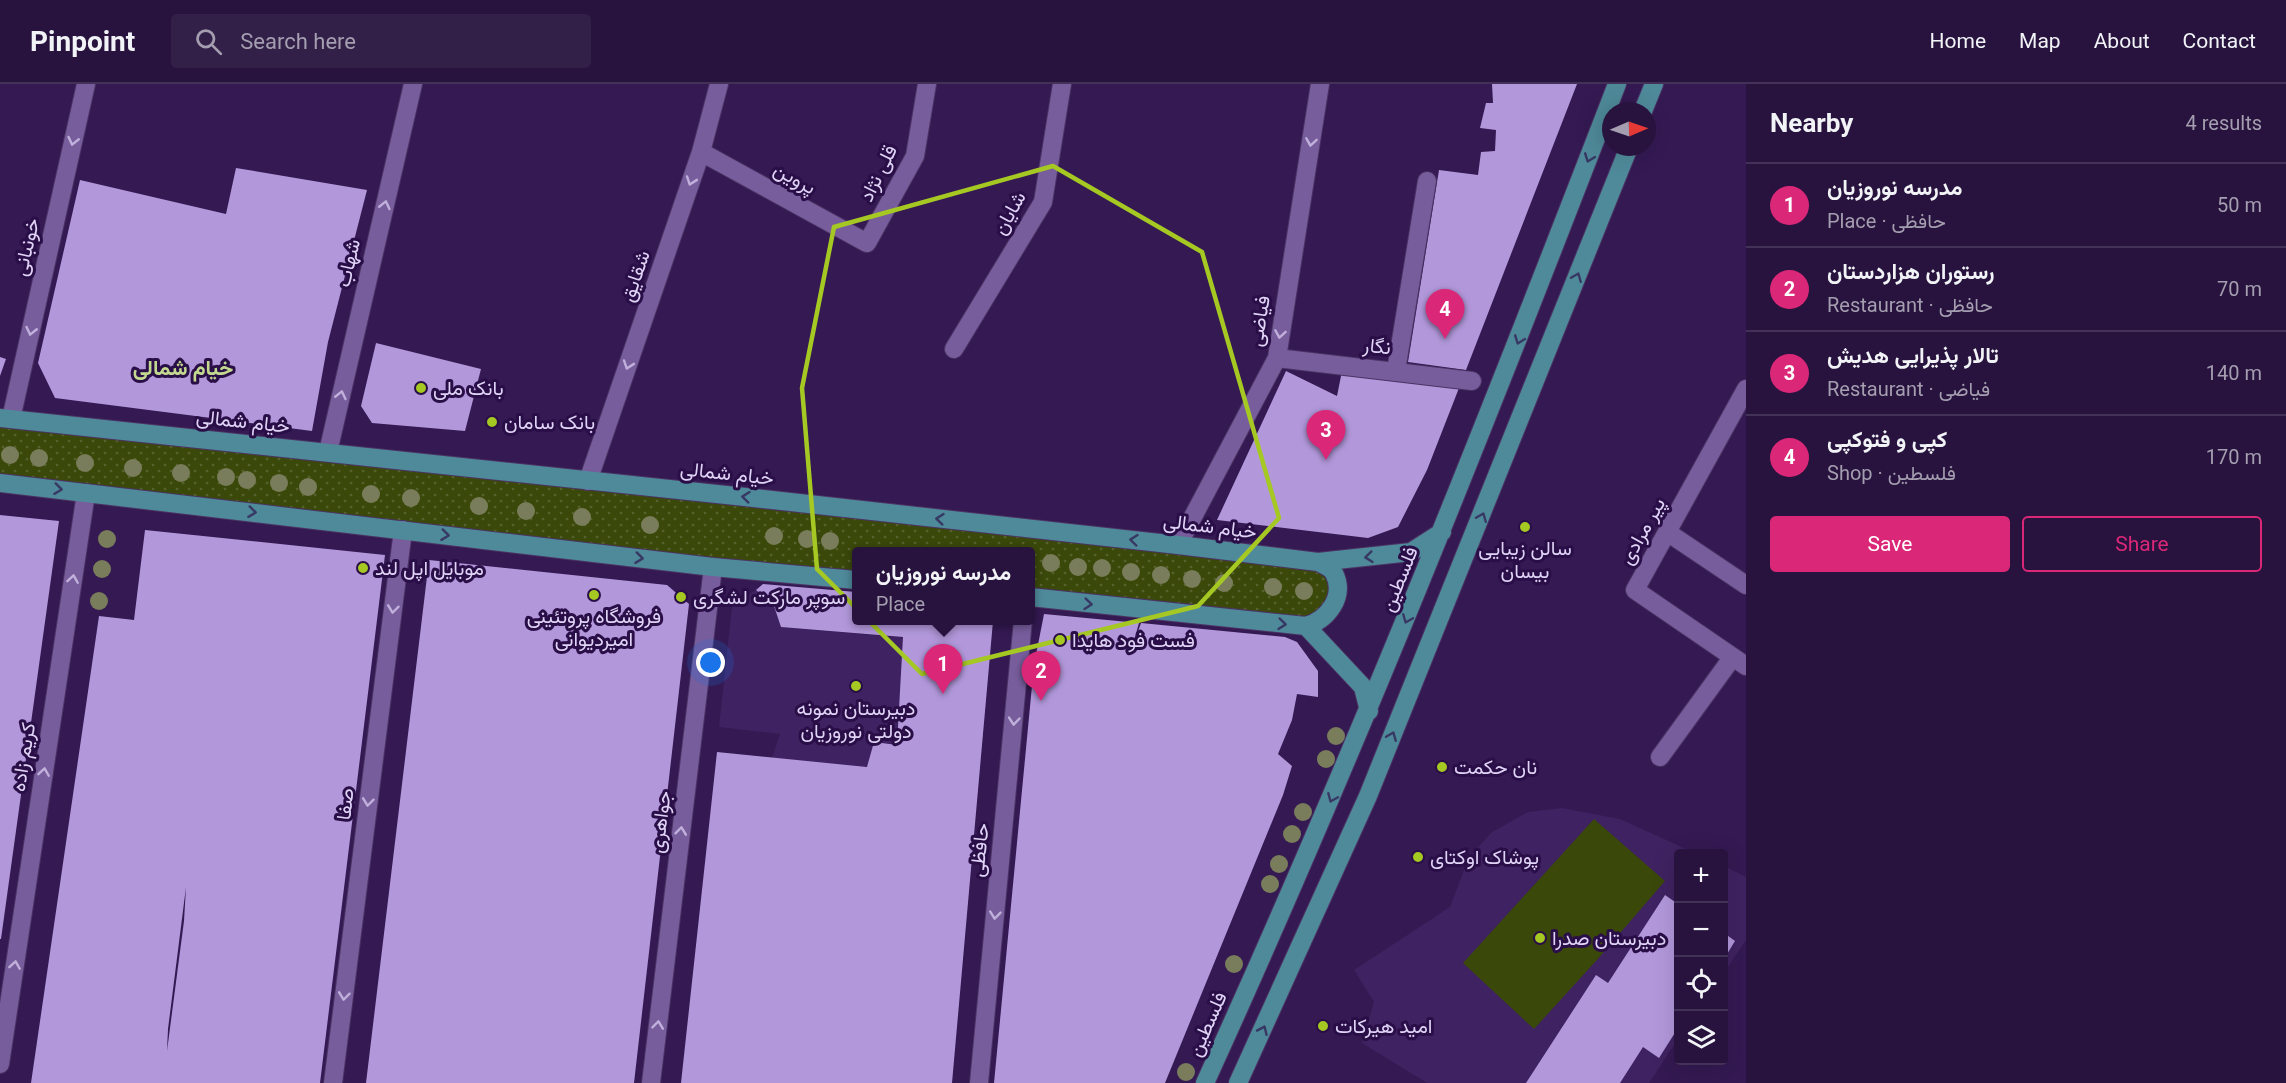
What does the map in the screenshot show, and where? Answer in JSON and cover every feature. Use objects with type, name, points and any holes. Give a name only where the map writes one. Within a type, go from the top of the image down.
[{"type":"main road","name":"فلسطین","points":[[1205,1083],[1283,912],[1369,711],[1442,532],[1617,84]]},
{"type":"main road","points":[[1647,102],[1654,84]]},
{"type":"main road","points":[[1238,1083],[1368,796],[1625,156]]},
{"type":"main road","name":"خیام شمالی","points":[[5,419],[328,452],[1318,562],[1411,552],[1442,532]]},
{"type":"main road","points":[[0,483],[712,567],[852,580]]},
{"type":"main road","points":[[1035,598],[1306,626],[1326,617],[1336,596],[1334,574],[1330,568],[1318,562]]},
{"type":"main road","points":[[1306,626],[1363,687],[1369,711]]},
{"type":"street","name":"خونبانی","points":[[5,419],[86,84]]},
{"type":"street","name":"شهاب","points":[[328,452],[413,84]]},
{"type":"street","name":"شقایق","points":[[588,481],[701,152],[719,84]]},
{"type":"street","name":"قلی نژاد","points":[[867,243],[915,156],[927,84]]},
{"type":"street","name":"شایان","points":[[954,349],[1043,202],[1062,84]]},
{"type":"street","name":"فیاضی","points":[[1178,545],[1277,358],[1320,84]]},
{"type":"street","name":"پروین","points":[[701,152],[867,243]]},
{"type":"street","points":[[1396,371],[1427,181]]},
{"type":"street","name":"نگار","points":[[1277,358],[1472,381]]},
{"type":"street","name":"پیر مرادی","points":[[1739,662],[1635,590],[1746,390]]},
{"type":"street","name":"کریم زاده","points":[[0,1064],[86,493]]},
{"type":"street","name":"صفا","points":[[333,1083],[403,530]]},
{"type":"street","points":[[1667,532],[1746,585]]},
{"type":"street","name":"جواهری","points":[[651,1083],[712,567]]},
{"type":"street","name":"حافظی","points":[[979,1083],[1023,625]]},
{"type":"street","points":[[1660,757],[1739,662]]},
{"type":"highlighted area","points":[[1053,166],[1202,252],[1279,518],[1198,606],[922,674],[817,569],[802,388],[834,227]]},
{"type":"shaded area","name":"دبیرستان نمونه دولتی نوروزیان","points":[[756,590],[774,606],[781,627],[991,645],[979,777],[772,758],[780,734],[719,727],[733,597],[742,598]]},
{"type":"shaded area","name":"دبیرستان صدرا","points":[[1562,808],[1620,819],[1686,849],[1674,849],[1674,1045],[1649,1083],[1427,1083],[1362,1043],[1374,1002],[1354,970],[1450,907],[1469,857],[1492,832],[1528,812]]},
{"type":"shaded area","name":"دبیرستان صدرا","points":[[1728,868],[1746,877],[1746,940],[1728,967]]},
{"type":"green space","points":[[0,418],[1178,545],[1334,574],[1320,621],[1035,597],[1035,547],[852,547],[852,580],[0,483]]},
{"type":"green space","points":[[1594,819],[1665,881],[1534,1029],[1463,963]]},
{"type":"building","points":[[1492,84],[1577,84],[1466,370],[1408,362],[1439,170],[1478,175],[1481,152],[1495,151],[1496,130],[1480,128],[1486,103],[1493,103]]},
{"type":"building","points":[[236,168],[367,190],[328,342],[312,431],[55,398],[38,363],[80,180],[226,214]]},
{"type":"building","name":"بانک ملی","points":[[376,343],[481,369],[465,431],[372,423],[361,406]]},
{"type":"building","points":[[0,357],[6,359],[0,376]]},
{"type":"building","points":[[1286,371],[1337,396],[1342,371],[1459,388],[1427,470],[1398,527],[1368,538],[1217,520]]},
{"type":"building","points":[[0,515],[59,521],[1,939],[0,939]]},
{"type":"building","points":[[145,530],[385,555],[320,1083],[31,1083],[99,616],[134,620]],"holes":[[[186,887],[184,921],[167,1051]]]},
{"type":"building","points":[[429,560],[667,585],[689,604],[634,1083],[366,1083]]},
{"type":"building","points":[[763,584],[852,592],[852,625],[993,625],[952,1083],[681,1083],[717,752],[867,767],[874,742],[897,745],[903,637],[781,627],[774,606],[756,590]]},
{"type":"building","points":[[1044,614],[1139,623],[1131,651],[1141,623],[1285,637],[1297,642],[1318,671],[1318,697],[1297,694],[1292,720],[1278,754],[1292,766],[1283,795],[1165,1083],[994,1083],[1034,665]]},
{"type":"building","points":[[1665,895],[1674,901],[1674,1034],[1659,1058],[1643,1047],[1620,1083],[1526,1083],[1596,975],[1608,983]]},
{"type":"building","points":[[1728,936],[1735,941],[1728,952]]},
{"type":"place","name":"کپی و فتوکپی","points":[[1445,339]]},
{"type":"place","name":"بانک ملی","points":[[421,388]]},
{"type":"place","name":"بانک سامان","points":[[492,422]]},
{"type":"place","name":"تالار پذیرایی هدیش","points":[[1326,460]]},
{"type":"place","name":"سالن زیبایی بیسان","points":[[1525,527]]},
{"type":"place","name":"موبایل اپل لند","points":[[363,568]]},
{"type":"place","name":"فروشگاه پروتئینی امیردیوانی","points":[[594,595]]},
{"type":"place","name":"سوپر مارکت لشگری","points":[[681,597]]},
{"type":"place","name":"فست فود هایدا","points":[[1060,640]]},
{"type":"place","name":"دبیرستان نمونه دولتی نوروزیان","points":[[856,686]]},
{"type":"place","name":"مدرسه نوروزیان","points":[[943,694]]},
{"type":"place","name":"رستوران هزاردستان","points":[[1041,701]]},
{"type":"place","name":"نان حکمت","points":[[1442,767]]},
{"type":"place","name":"پوشاک اوکتای","points":[[1418,857]]},
{"type":"place","name":"دبیرستان صدرا","points":[[1540,938]]},
{"type":"place","name":"امید هیرکات","points":[[1323,1026]]},
{"type":"district","name":"خیام شمالی","points":[[183,368]]}]
